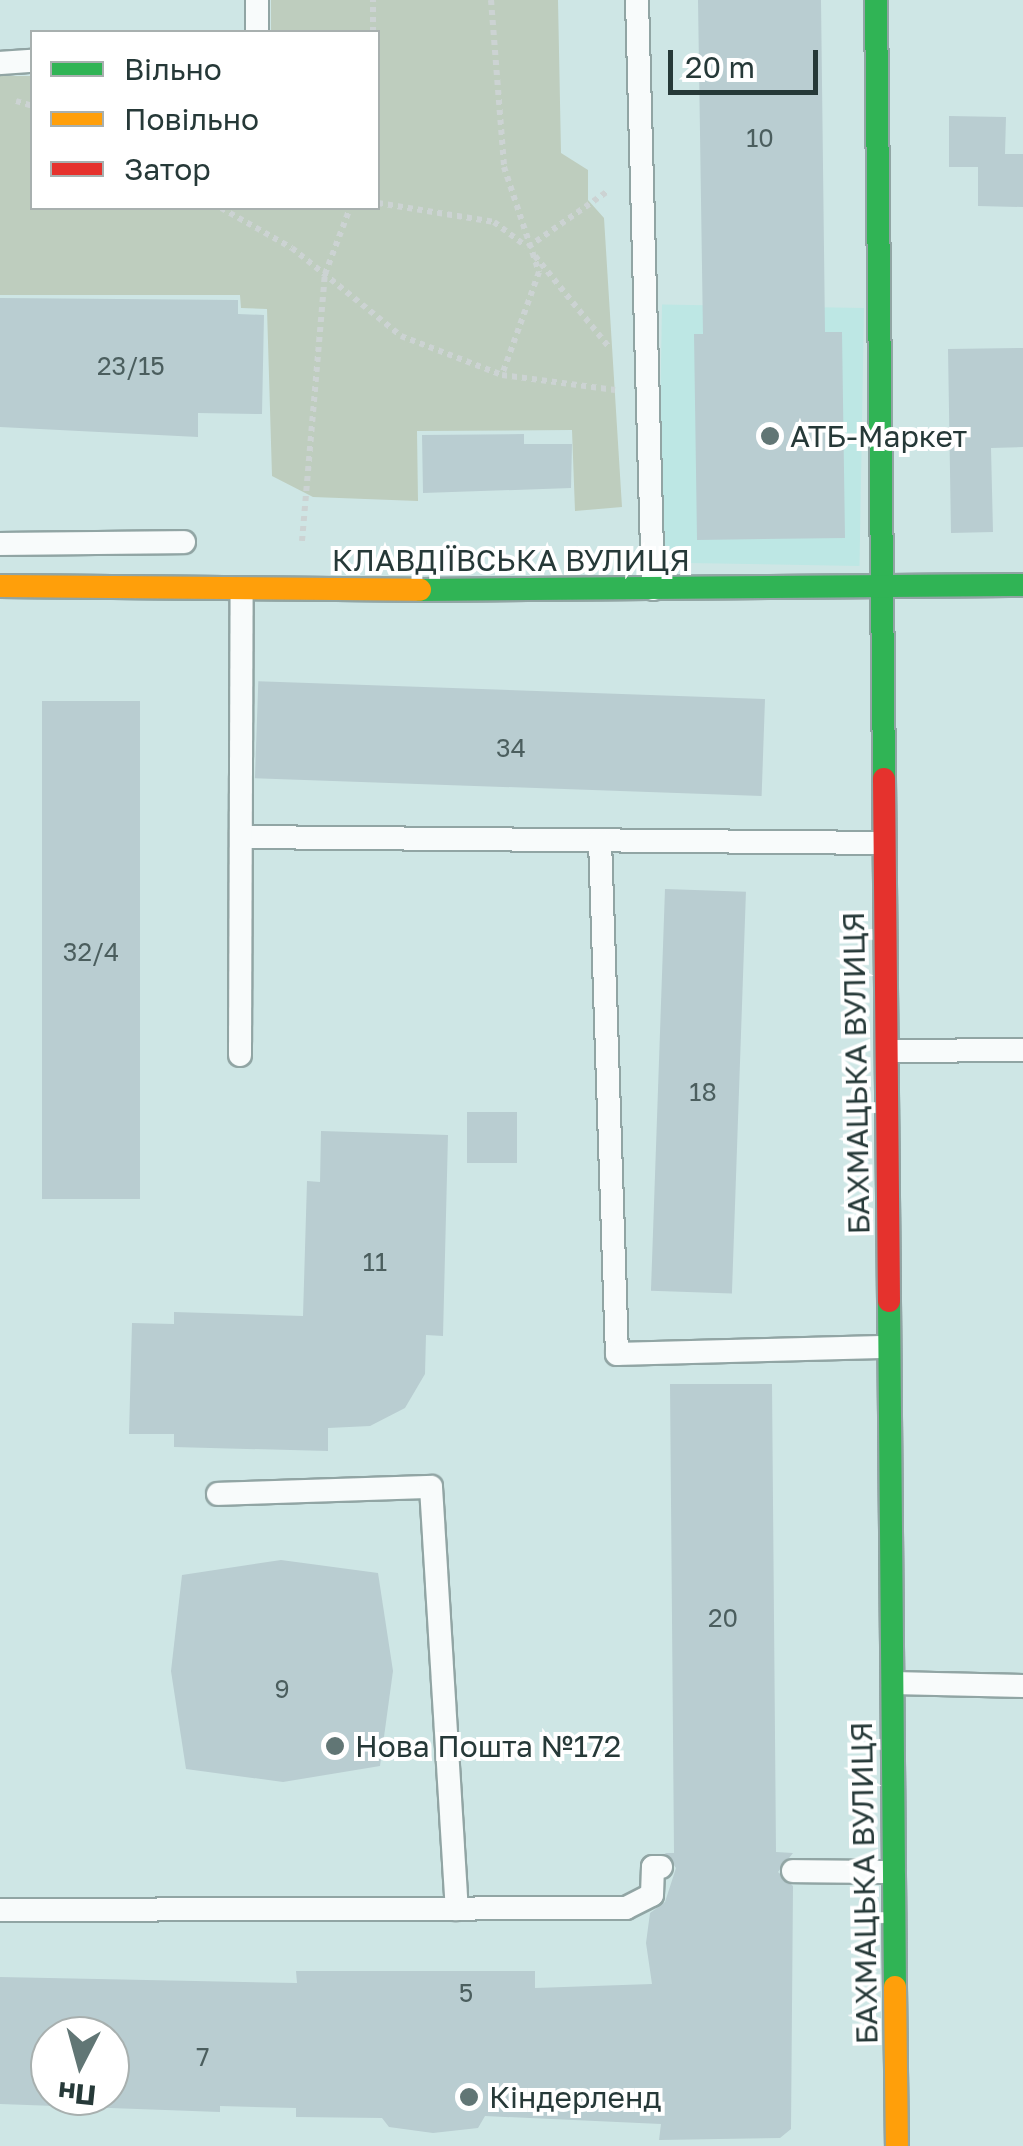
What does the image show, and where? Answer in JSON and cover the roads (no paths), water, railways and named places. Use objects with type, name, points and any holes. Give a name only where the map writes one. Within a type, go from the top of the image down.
[{"type":"street","name":"БАХМАЦЬКА ВУЛИЦЯ","points":[[876,0],[897,2146]]},
{"type":"street","name":"КЛАВДІЇВСЬКА ВУЛИЦЯ","points":[[0,586],[242,592],[1023,585]]},
{"type":"lane","points":[[257,0],[258,30]]},
{"type":"lane","points":[[637,0],[653,589]]},
{"type":"lane","points":[[0,62],[30,62]]},
{"type":"lane","points":[[0,544],[184,542]]},
{"type":"lane","points":[[240,1055],[242,592]]},
{"type":"lane","points":[[242,837],[884,843]]},
{"type":"lane","points":[[600,840],[617,1354],[889,1348]]},
{"type":"lane","points":[[886,1051],[1023,1050]]},
{"type":"lane","points":[[218,1494],[431,1487],[457,1909]]},
{"type":"lane","points":[[892,1683],[1023,1686]]},
{"type":"lane","points":[[0,1910],[626,1908],[652,1894],[654,1867],[661,1867]]},
{"type":"lane","points":[[793,1871],[894,1872]]},
{"type":"place","name":"АТБ-Маркет","points":[[770,436]]},
{"type":"place","name":"Нова Пошта №172","points":[[335,1746]]},
{"type":"place","name":"Кіндерленд","points":[[469,2097]]}]
